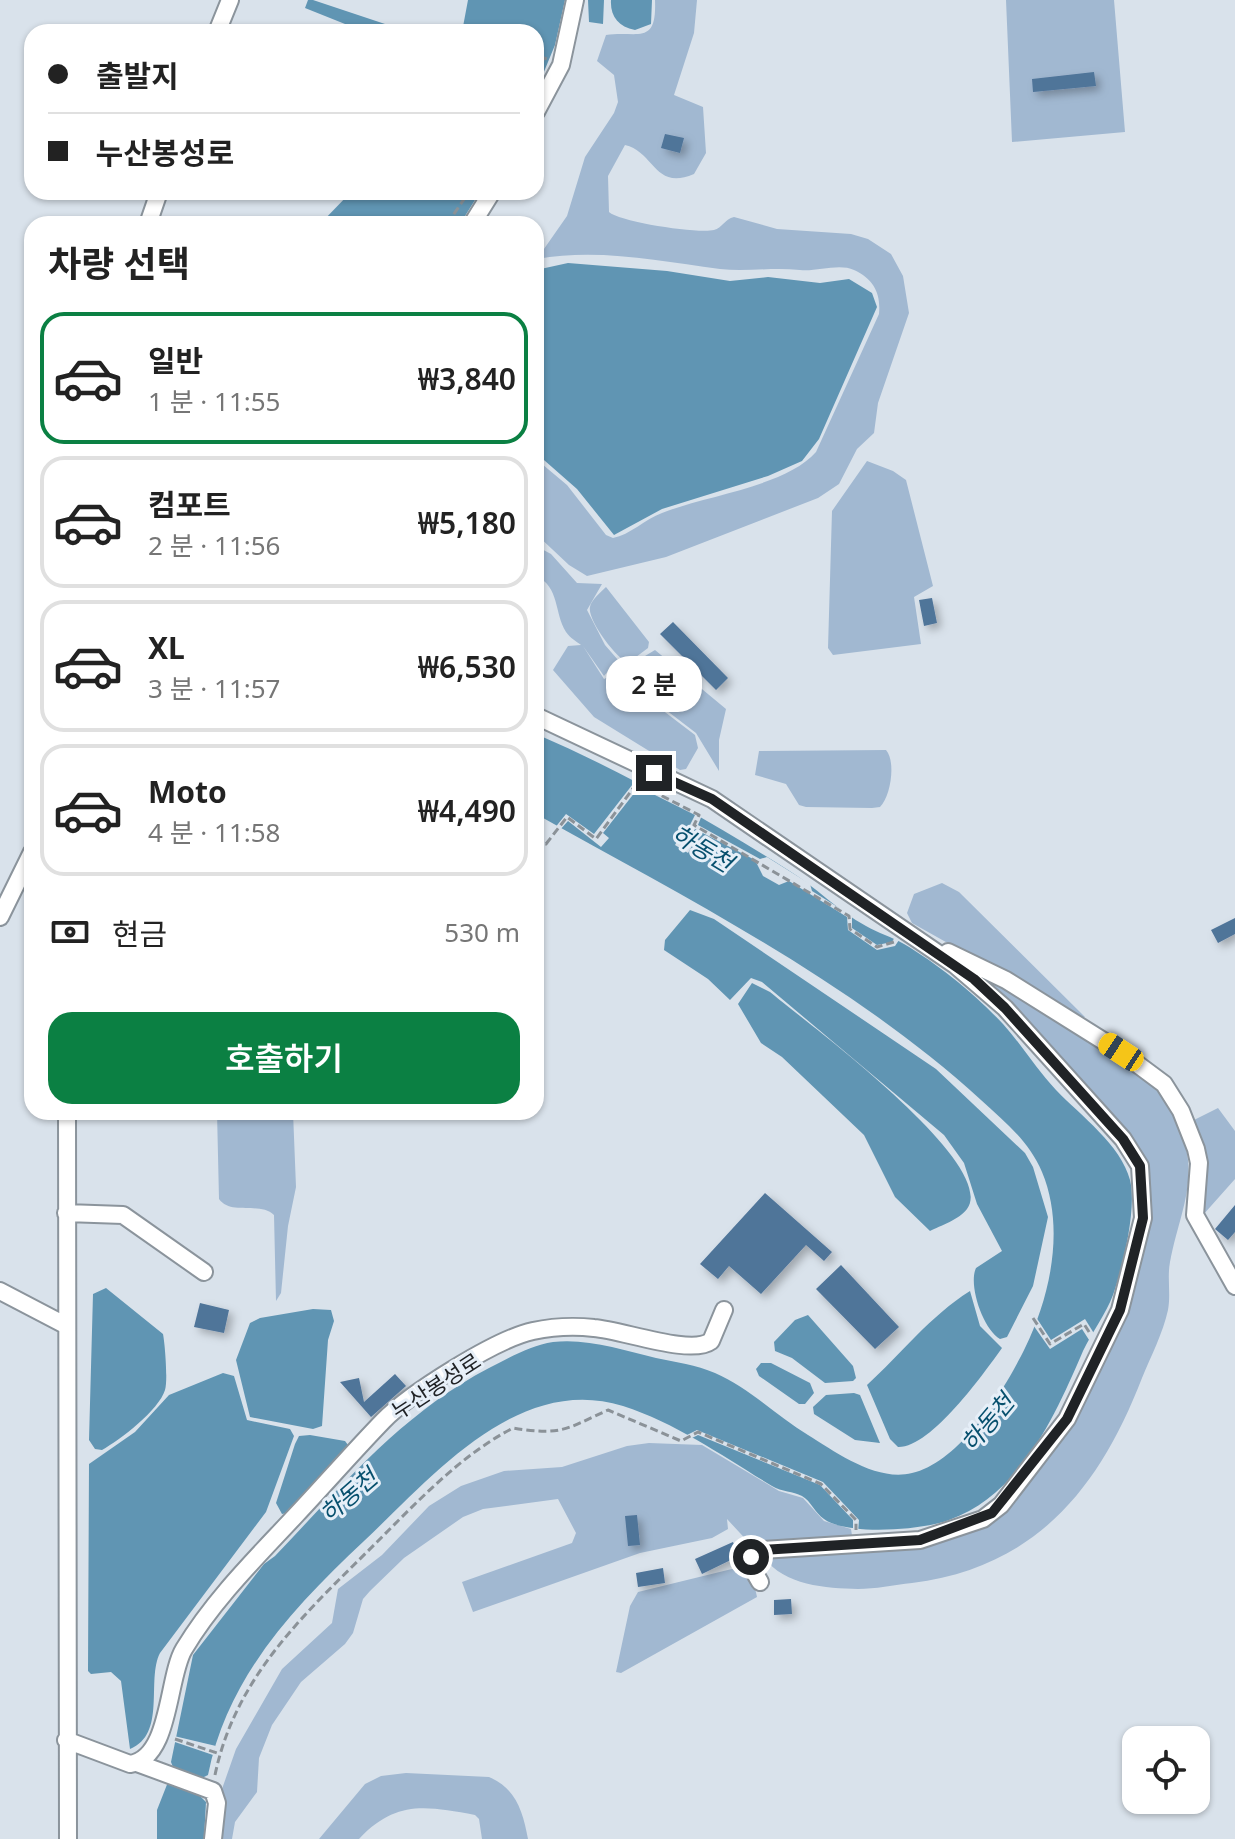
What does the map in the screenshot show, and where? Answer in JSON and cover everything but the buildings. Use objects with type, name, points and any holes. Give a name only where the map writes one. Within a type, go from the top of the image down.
[{"type":"street","points":[[220,24],[230,0]]},
{"type":"street","points":[[544,97],[561,65],[575,0]]},
{"type":"street","points":[[544,720],[712,799],[974,979],[1005,1008],[1123,1139],[1140,1166],[1143,1218],[1125,1296],[1102,1352],[1067,1419],[992,1513],[920,1540],[762,1550],[751,1557],[749,1563],[760,1582]]},
{"type":"street","points":[[0,917],[24,868]]},
{"type":"street","points":[[928,947],[978,964],[1006,980],[1121,1052],[1164,1084],[1181,1111],[1196,1149],[1199,1163],[1195,1215],[1235,1286]]},
{"type":"street","points":[[67,1120],[68,1839]]},
{"type":"street","points":[[66,1213],[123,1215],[204,1272]]},
{"type":"street","points":[[0,1291],[65,1325]]},
{"type":"street","name":"누산봉성로","points":[[137,1763],[159,1734],[170,1703],[176,1666],[192,1637],[251,1562],[398,1407],[459,1368],[534,1331],[594,1328],[694,1348],[711,1341],[724,1310]]},
{"type":"street","points":[[66,1740],[213,1791],[217,1803],[213,1839]]},
{"type":"path","points":[[544,843],[546,844],[567,817],[596,839],[637,783],[699,815],[683,846]]},
{"type":"path","points":[[694,825],[849,916],[850,929],[877,947],[894,944],[903,929]]},
{"type":"path","points":[[1033,1318],[1050,1344],[1084,1324],[1102,1352]]},
{"type":"path","points":[[213,1791],[220,1754],[267,1661],[291,1627],[436,1484],[513,1428],[543,1432],[574,1428],[608,1410],[629,1416],[681,1441],[698,1432],[821,1484],[856,1520],[856,1534]]},
{"type":"path","points":[[159,1734],[220,1754]]},
{"type":"shaded area","points":[[655,0],[697,0],[694,33],[674,95],[703,107],[706,153],[694,174],[671,178],[662,174],[635,149],[625,145],[608,176],[609,212],[628,220],[677,229],[714,230],[734,217],[777,229],[851,234],[868,239],[891,254],[903,276],[909,313],[878,403],[874,433],[857,449],[839,484],[818,498],[666,557],[587,576],[569,565],[544,542],[544,466],[567,485],[606,535],[613,538],[662,513],[785,474],[816,452],[879,314],[879,300],[871,283],[848,268],[730,270],[606,255],[544,258],[544,249],[567,216],[585,157],[618,102],[614,75],[597,61],[606,35],[643,33],[653,25]]},
{"type":"shaded area","points":[[1006,0],[1114,0],[1125,132],[1012,142]]},
{"type":"shaded area","points":[[867,461],[906,480],[933,586],[914,597],[921,644],[833,655],[828,648],[832,511]]},
{"type":"shaded area","points":[[544,550],[577,583],[602,584],[587,610],[605,645],[625,668],[655,650],[726,709],[719,740],[719,771],[696,733],[615,671],[608,671],[604,676],[583,646],[604,679],[615,674],[695,735],[698,748],[686,769],[680,770],[594,717],[553,670],[568,646],[581,645],[571,638],[562,625],[544,581]]},
{"type":"shaded area","points":[[606,587],[649,642],[648,648],[628,663],[604,638],[590,613],[592,602]]},
{"type":"shaded area","points":[[886,750],[891,762],[891,778],[880,807],[806,807],[799,805],[786,784],[755,775],[759,751]]},
{"type":"shaded area","points":[[942,883],[959,892],[1085,1017],[1081,1018],[912,923],[907,913],[914,894]]},
{"type":"shaded area","points":[[962,962],[1103,1044],[1153,1081],[1171,1102],[1186,1146],[1188,1179],[1170,1262],[1168,1310],[1125,1418],[1105,1455],[1083,1487],[1057,1516],[1028,1540],[994,1560],[956,1574],[912,1583],[858,1589],[806,1584],[772,1567],[764,1557],[898,1548],[1008,1507],[1032,1478],[1086,1397],[1150,1205],[1143,1161]]},
{"type":"shaded area","points":[[1218,1108],[1235,1131],[1235,1179],[1203,1215],[1192,1121]]},
{"type":"shaded area","points":[[217,1120],[293,1120],[296,1187],[288,1226],[281,1293],[276,1301],[274,1215],[261,1209],[231,1207],[219,1199]]},
{"type":"shaded area","points":[[649,1443],[702,1445],[779,1491],[803,1498],[824,1521],[851,1529],[853,1542],[752,1546],[727,1519],[728,1529],[712,1538],[640,1553],[473,1612],[462,1582],[572,1543],[576,1533],[558,1499],[483,1509],[463,1517],[404,1558],[363,1599],[353,1633],[345,1644],[301,1682],[272,1725],[259,1758],[257,1792],[235,1822],[232,1839],[217,1839],[222,1789],[236,1749],[282,1669],[332,1623],[338,1589],[382,1555],[429,1506],[461,1486],[504,1471],[562,1467],[627,1446]]},
{"type":"shaded area","points":[[740,1567],[755,1588],[757,1597],[621,1673],[616,1672],[630,1606],[638,1592]]},
{"type":"shaded area","points":[[406,1773],[489,1777],[512,1794],[524,1819],[528,1839],[482,1839],[479,1819],[475,1815],[426,1808],[399,1812],[386,1818],[359,1839],[319,1839],[365,1784],[381,1776]]},
{"type":"water","points":[[308,0],[313,0],[385,24],[345,24],[305,8]]},
{"type":"water","points":[[468,0],[565,0],[555,45],[544,72],[544,24],[464,24]]},
{"type":"water","points":[[588,0],[604,0],[603,24],[589,22]]},
{"type":"water","points":[[611,0],[652,0],[651,24],[635,30],[624,26],[614,16]]},
{"type":"water","points":[[343,200],[475,200],[465,216],[328,216]]},
{"type":"water","points":[[568,263],[667,271],[730,281],[768,277],[820,283],[849,279],[872,293],[877,307],[819,439],[802,461],[768,476],[662,509],[614,535],[577,489],[544,460],[544,268]]},
{"type":"water","name":"하동천","points":[[544,738],[633,780],[696,815],[798,876],[856,920],[930,961],[992,1013],[1049,1082],[1118,1155],[1132,1192],[1125,1254],[1107,1309],[1047,1426],[1016,1472],[974,1508],[937,1524],[885,1530],[850,1528],[824,1519],[802,1496],[776,1488],[682,1432],[623,1406],[585,1400],[548,1404],[513,1417],[448,1461],[338,1566],[289,1618],[247,1675],[231,1706],[208,1775],[200,1779],[175,1772],[171,1762],[193,1655],[264,1564],[401,1429],[457,1386],[520,1352],[553,1342],[579,1342],[715,1373],[844,1457],[871,1470],[899,1475],[930,1466],[947,1455],[993,1404],[1025,1348],[1048,1284],[1054,1238],[1053,1215],[1049,1193],[1037,1161],[1016,1133],[931,1057],[824,980],[710,911],[544,818]]},
{"type":"water","points":[[690,910],[714,919],[936,1069],[1025,1153],[1033,1167],[1048,1217],[1033,1286],[1007,1337],[1000,1339],[988,1326],[974,1285],[976,1268],[1002,1251],[977,1204],[964,1163],[944,1135],[762,982],[751,978],[730,1000],[708,979],[664,950],[665,940]]},
{"type":"water","points":[[752,983],[770,992],[856,1061],[928,1128],[955,1160],[969,1188],[964,1213],[930,1231],[895,1197],[864,1135],[782,1057],[761,1043],[738,1004]]},
{"type":"water","points":[[106,1288],[163,1334],[166,1379],[161,1398],[147,1415],[102,1450],[95,1449],[89,1440],[93,1294]]},
{"type":"water","points":[[970,1291],[980,1326],[1002,1348],[941,1423],[911,1444],[898,1447],[890,1439],[867,1385],[929,1324]]},
{"type":"water","points":[[313,1309],[331,1310],[334,1321],[328,1340],[322,1426],[313,1429],[250,1417],[236,1360],[250,1323],[260,1318]]},
{"type":"water","points":[[808,1315],[853,1366],[856,1378],[853,1381],[825,1383],[792,1358],[775,1351],[774,1342],[795,1320]]},
{"type":"water","points":[[761,1363],[771,1363],[810,1383],[814,1393],[805,1404],[799,1404],[759,1376],[756,1369]]},
{"type":"water","points":[[223,1373],[234,1376],[247,1420],[290,1429],[294,1436],[266,1512],[160,1653],[156,1664],[152,1719],[141,1742],[130,1749],[121,1681],[111,1672],[91,1674],[88,1671],[89,1464],[135,1432],[169,1395]]},
{"type":"water","points":[[826,1395],[860,1395],[880,1443],[855,1440],[814,1414],[813,1407]]},
{"type":"water","points":[[299,1436],[345,1441],[348,1445],[287,1513],[282,1514],[276,1503],[295,1444]]},
{"type":"water","points":[[168,1782],[197,1793],[206,1802],[204,1839],[157,1839],[157,1810]]},
{"type":"pier","points":[[636,780],[702,815],[698,825],[760,859],[767,857],[810,884],[812,891],[852,916],[852,928],[877,945],[892,942],[896,935],[901,937],[895,946],[877,950],[848,930],[847,917],[789,881],[779,885],[763,876],[755,860],[695,829],[690,838],[695,841],[688,853],[675,845],[681,834],[685,835],[695,815],[639,787],[603,833],[609,838],[601,847],[568,821],[559,831],[554,829],[566,814],[594,834]]},
{"type":"pier","points":[[1034,1314],[1051,1340],[1085,1319],[1095,1335],[1091,1343],[1082,1329],[1050,1349],[1031,1322]]},
{"type":"pier","points":[[697,1430],[823,1482],[859,1520],[858,1533],[853,1532],[853,1520],[820,1485],[698,1435],[688,1440],[683,1437]]},
{"type":"pier","points":[[176,1725],[174,1736],[216,1746],[213,1755],[172,1741]]},
{"type":"route","points":[[654,773],[712,799],[974,979],[1005,1008],[1134,1151],[1144,1183],[1143,1218],[1125,1296],[1098,1362],[1067,1419],[1001,1505],[983,1519],[920,1540],[762,1550],[751,1557]]}]
